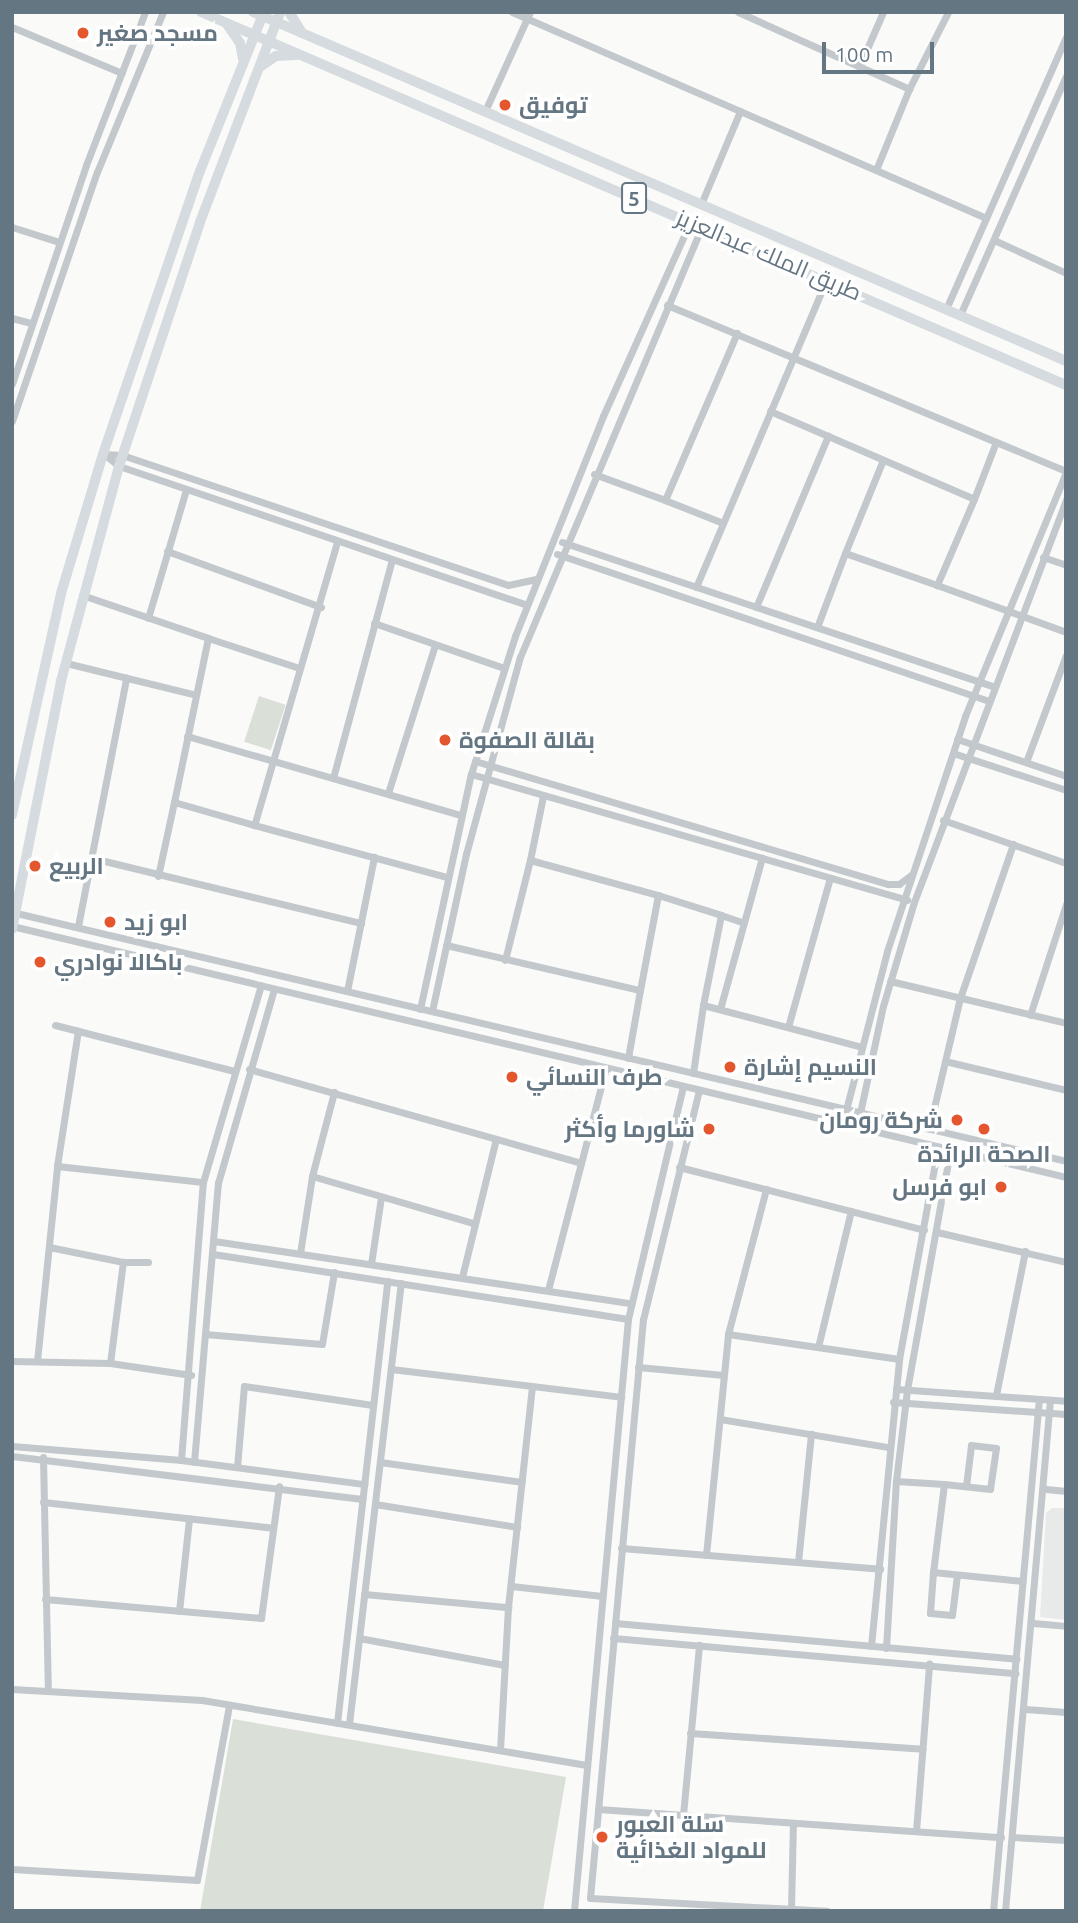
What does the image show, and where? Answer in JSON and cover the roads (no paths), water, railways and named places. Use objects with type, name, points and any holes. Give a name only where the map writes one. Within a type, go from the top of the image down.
[{"type":"highway","name":"طريق الملك عبدالعزيز","points":[[201,12],[1066,385]]},
{"type":"highway","name":"طريق الملك عبدالعزيز","points":[[260,13],[278,17],[303,33],[1066,361]]},
{"type":"main road","points":[[289,12],[303,33]]},
{"type":"main road","points":[[12,815],[62,590],[103,454],[200,170],[255,35],[260,13]]},
{"type":"main road","points":[[12,927],[66,663],[82,595],[122,455],[200,222],[278,17]]},
{"type":"main road","points":[[226,23],[240,43],[243,65]]},
{"type":"main road","points":[[257,70],[275,56],[301,55]]},
{"type":"street","points":[[12,384],[59,242],[145,12]]},
{"type":"street","points":[[12,421],[97,172],[163,12]]},
{"type":"street","points":[[512,12],[528,15],[986,218]]},
{"type":"street","points":[[738,12],[756,16],[909,89]]},
{"type":"street","points":[[859,67],[883,12]]},
{"type":"street","points":[[876,170],[909,89],[948,12]]},
{"type":"street","points":[[485,111],[528,15]]},
{"type":"street","points":[[13,29],[122,74]]},
{"type":"street","points":[[946,309],[1066,37]]},
{"type":"street","points":[[960,316],[1066,76]]},
{"type":"street","points":[[701,204],[740,111]]},
{"type":"street","points":[[420,1009],[471,774],[504,668],[553,539],[690,222]]},
{"type":"street","points":[[432,1011],[488,765],[520,657],[594,474],[702,226]]},
{"type":"street","points":[[12,228],[59,242]]},
{"type":"street","points":[[994,240],[1066,273]]},
{"type":"street","points":[[696,587],[826,280]]},
{"type":"street","points":[[667,305],[1066,472],[957,739],[904,900],[846,1110]]},
{"type":"street","points":[[12,318],[31,323]]},
{"type":"street","points":[[665,500],[737,333]]},
{"type":"street","points":[[770,411],[974,499]]},
{"type":"street","points":[[756,607],[828,436]]},
{"type":"street","points":[[937,585],[996,442]]},
{"type":"street","points":[[103,454],[122,455],[508,586],[537,579]]},
{"type":"street","points":[[103,454],[119,466],[527,605]]},
{"type":"street","points":[[817,627],[883,460]]},
{"type":"street","points":[[594,474],[723,523]]},
{"type":"street","points":[[148,618],[187,490]]},
{"type":"street","points":[[860,1113],[890,981],[914,902],[987,700],[1066,499]]},
{"type":"street","points":[[553,539],[993,686]]},
{"type":"street","points":[[254,825],[299,668],[321,607],[337,542]]},
{"type":"street","points":[[167,551],[321,607]]},
{"type":"street","points":[[548,552],[987,700]]},
{"type":"street","points":[[845,553],[1066,632]]},
{"type":"street","points":[[1043,557],[1066,565]]},
{"type":"street","points":[[333,778],[392,560]]},
{"type":"street","points":[[82,595],[299,668]]},
{"type":"street","points":[[374,623],[504,668]]},
{"type":"street","points":[[158,876],[208,638]]},
{"type":"street","points":[[388,793],[435,645]]},
{"type":"street","points":[[1026,762],[1066,655]]},
{"type":"street","points":[[66,663],[196,695]]},
{"type":"street","points":[[78,926],[125,678]]},
{"type":"street","points":[[187,736],[461,816]]},
{"type":"street","points":[[957,739],[1066,776]]},
{"type":"street","points":[[953,753],[1066,790]]},
{"type":"street","points":[[475,761],[888,884],[898,884],[914,872]]},
{"type":"street","points":[[471,774],[914,902]]},
{"type":"street","points":[[505,960],[543,796]]},
{"type":"street","points":[[173,802],[447,877]]},
{"type":"street","points":[[943,820],[1066,863]]},
{"type":"street","points":[[929,1129],[960,998],[1013,845]]},
{"type":"street","points":[[347,991],[374,857]]},
{"type":"street","points":[[92,858],[361,923]]},
{"type":"street","points":[[720,1009],[762,858]]},
{"type":"street","points":[[530,860],[659,895],[744,923]]},
{"type":"street","points":[[788,1027],[830,878]]},
{"type":"street","points":[[628,1058],[659,895]]},
{"type":"street","points":[[1030,1015],[1066,904]]},
{"type":"street","points":[[14,911],[1066,1161]]},
{"type":"street","points":[[693,1073],[721,915]]},
{"type":"street","points":[[12,927],[1066,1177]]},
{"type":"street","points":[[1057,930],[1066,933]]},
{"type":"street","points":[[446,945],[640,990]]},
{"type":"street","points":[[890,981],[1066,1023]]},
{"type":"street","points":[[181,1460],[191,1375],[203,1182],[261,985]]},
{"type":"street","points":[[194,1462],[218,1183],[274,989]]},
{"type":"street","points":[[703,1005],[862,1047]]},
{"type":"street","points":[[55,1025],[234,1071]]},
{"type":"street","points":[[37,1361],[57,1166],[78,1031]]},
{"type":"street","points":[[945,1060],[1066,1090]]},
{"type":"street","points":[[548,1290],[606,1068]]},
{"type":"street","points":[[249,1069],[581,1163]]},
{"type":"street","points":[[574,1911],[628,1319],[683,1086]]},
{"type":"street","points":[[590,1898],[638,1367],[652,1270],[699,1090]]},
{"type":"street","points":[[300,1253],[312,1176],[334,1092]]},
{"type":"street","points":[[462,1277],[473,1223],[496,1139]]},
{"type":"street","points":[[871,1647],[893,1402],[938,1147]]},
{"type":"street","points":[[886,1648],[896,1481],[907,1390],[950,1150]]},
{"type":"street","points":[[57,1166],[203,1182]]},
{"type":"street","points":[[679,1167],[924,1230]]},
{"type":"street","points":[[312,1176],[473,1223]]},
{"type":"street","points":[[706,1555],[728,1334],[766,1189]]},
{"type":"street","points":[[371,1264],[382,1196]]},
{"type":"street","points":[[818,1347],[851,1211]]},
{"type":"street","points":[[937,1232],[1066,1262]]},
{"type":"street","points":[[215,1241],[631,1303]]},
{"type":"street","points":[[49,1247],[123,1262],[148,1262]]},
{"type":"street","points":[[996,1395],[1025,1251]]},
{"type":"street","points":[[213,1254],[628,1319]]},
{"type":"street","points":[[110,1363],[123,1262]]},
{"type":"street","points":[[205,1334],[322,1344],[334,1272]]},
{"type":"street","points":[[337,1723],[387,1281]]},
{"type":"street","points":[[349,1724],[401,1283]]},
{"type":"street","points":[[728,1334],[899,1359]]},
{"type":"street","points":[[12,1361],[110,1363],[191,1375]]},
{"type":"street","points":[[638,1367],[724,1376]]},
{"type":"street","points":[[391,1368],[621,1397]]},
{"type":"street","points":[[236,1466],[244,1386],[373,1405]]},
{"type":"street","points":[[500,1750],[508,1607],[532,1386]]},
{"type":"street","points":[[896,1389],[1066,1401]]},
{"type":"street","points":[[993,1911],[1039,1399]]},
{"type":"street","points":[[1005,1911],[1046,1489],[1050,1400]]},
{"type":"street","points":[[893,1402],[1066,1415]]},
{"type":"street","points":[[720,1419],[887,1447]]},
{"type":"street","points":[[798,1562],[811,1434]]},
{"type":"street","points":[[896,1481],[990,1489],[996,1448],[971,1445],[966,1486]]},
{"type":"street","points":[[12,1446],[181,1460],[364,1484]]},
{"type":"street","points":[[12,1456],[43,1457],[362,1499]]},
{"type":"street","points":[[43,1457],[48,1690]]},
{"type":"street","points":[[380,1462],[522,1482]]},
{"type":"street","points":[[944,1484],[930,1613],[952,1615],[957,1575]]},
{"type":"street","points":[[45,1599],[261,1618],[279,1486]]},
{"type":"street","points":[[1046,1489],[1066,1490]]},
{"type":"street","points":[[43,1502],[273,1528]]},
{"type":"street","points":[[375,1504],[517,1527]]},
{"type":"street","points":[[179,1611],[189,1519]]},
{"type":"street","points":[[621,1548],[880,1569]]},
{"type":"street","points":[[933,1572],[1023,1581]]},
{"type":"street","points":[[511,1586],[603,1596]]},
{"type":"street","points":[[364,1594],[508,1607]]},
{"type":"street","points":[[615,1623],[1016,1659]]},
{"type":"street","points":[[1033,1623],[1066,1626]]},
{"type":"street","points":[[359,1638],[505,1665]]},
{"type":"street","points":[[613,1638],[1015,1673]]},
{"type":"street","points":[[683,1815],[699,1645]]},
{"type":"street","points":[[916,1831],[929,1664]]},
{"type":"street","points":[[12,1689],[229,1705],[587,1765]]},
{"type":"street","points":[[12,1869],[197,1880],[229,1705]]},
{"type":"street","points":[[1025,1709],[1066,1712]]},
{"type":"street","points":[[690,1733],[922,1749]]},
{"type":"street","points":[[598,1809],[1001,1837]]},
{"type":"street","points":[[791,1909],[793,1823]]},
{"type":"street","points":[[1013,1837],[1066,1840]]},
{"type":"street","points":[[575,1898],[827,1911]]},
{"type":"place","name":"مسجد صغير","points":[[83,33]]},
{"type":"place","name":"توفيق","points":[[505,105]]},
{"type":"place","name":"بقالة الصفوة","points":[[445,740]]},
{"type":"place","name":"الربيع","points":[[35,866]]},
{"type":"place","name":"ابو زيد","points":[[110,922]]},
{"type":"place","name":"باكالا نوادري","points":[[40,962]]},
{"type":"place","name":"النسيم إشارة","points":[[730,1067]]},
{"type":"place","name":"طرف النسائي","points":[[512,1077]]},
{"type":"place","name":"شركة رومان","points":[[957,1120]]},
{"type":"place","name":"شاورما وأكثر","points":[[709,1129]]},
{"type":"place","name":"الصحة الرائدة","points":[[984,1129]]},
{"type":"place","name":"ابو فرسل","points":[[1001,1187]]},
{"type":"place","name":"سلة العبور للمواد الغذائية","points":[[602,1837]]}]
